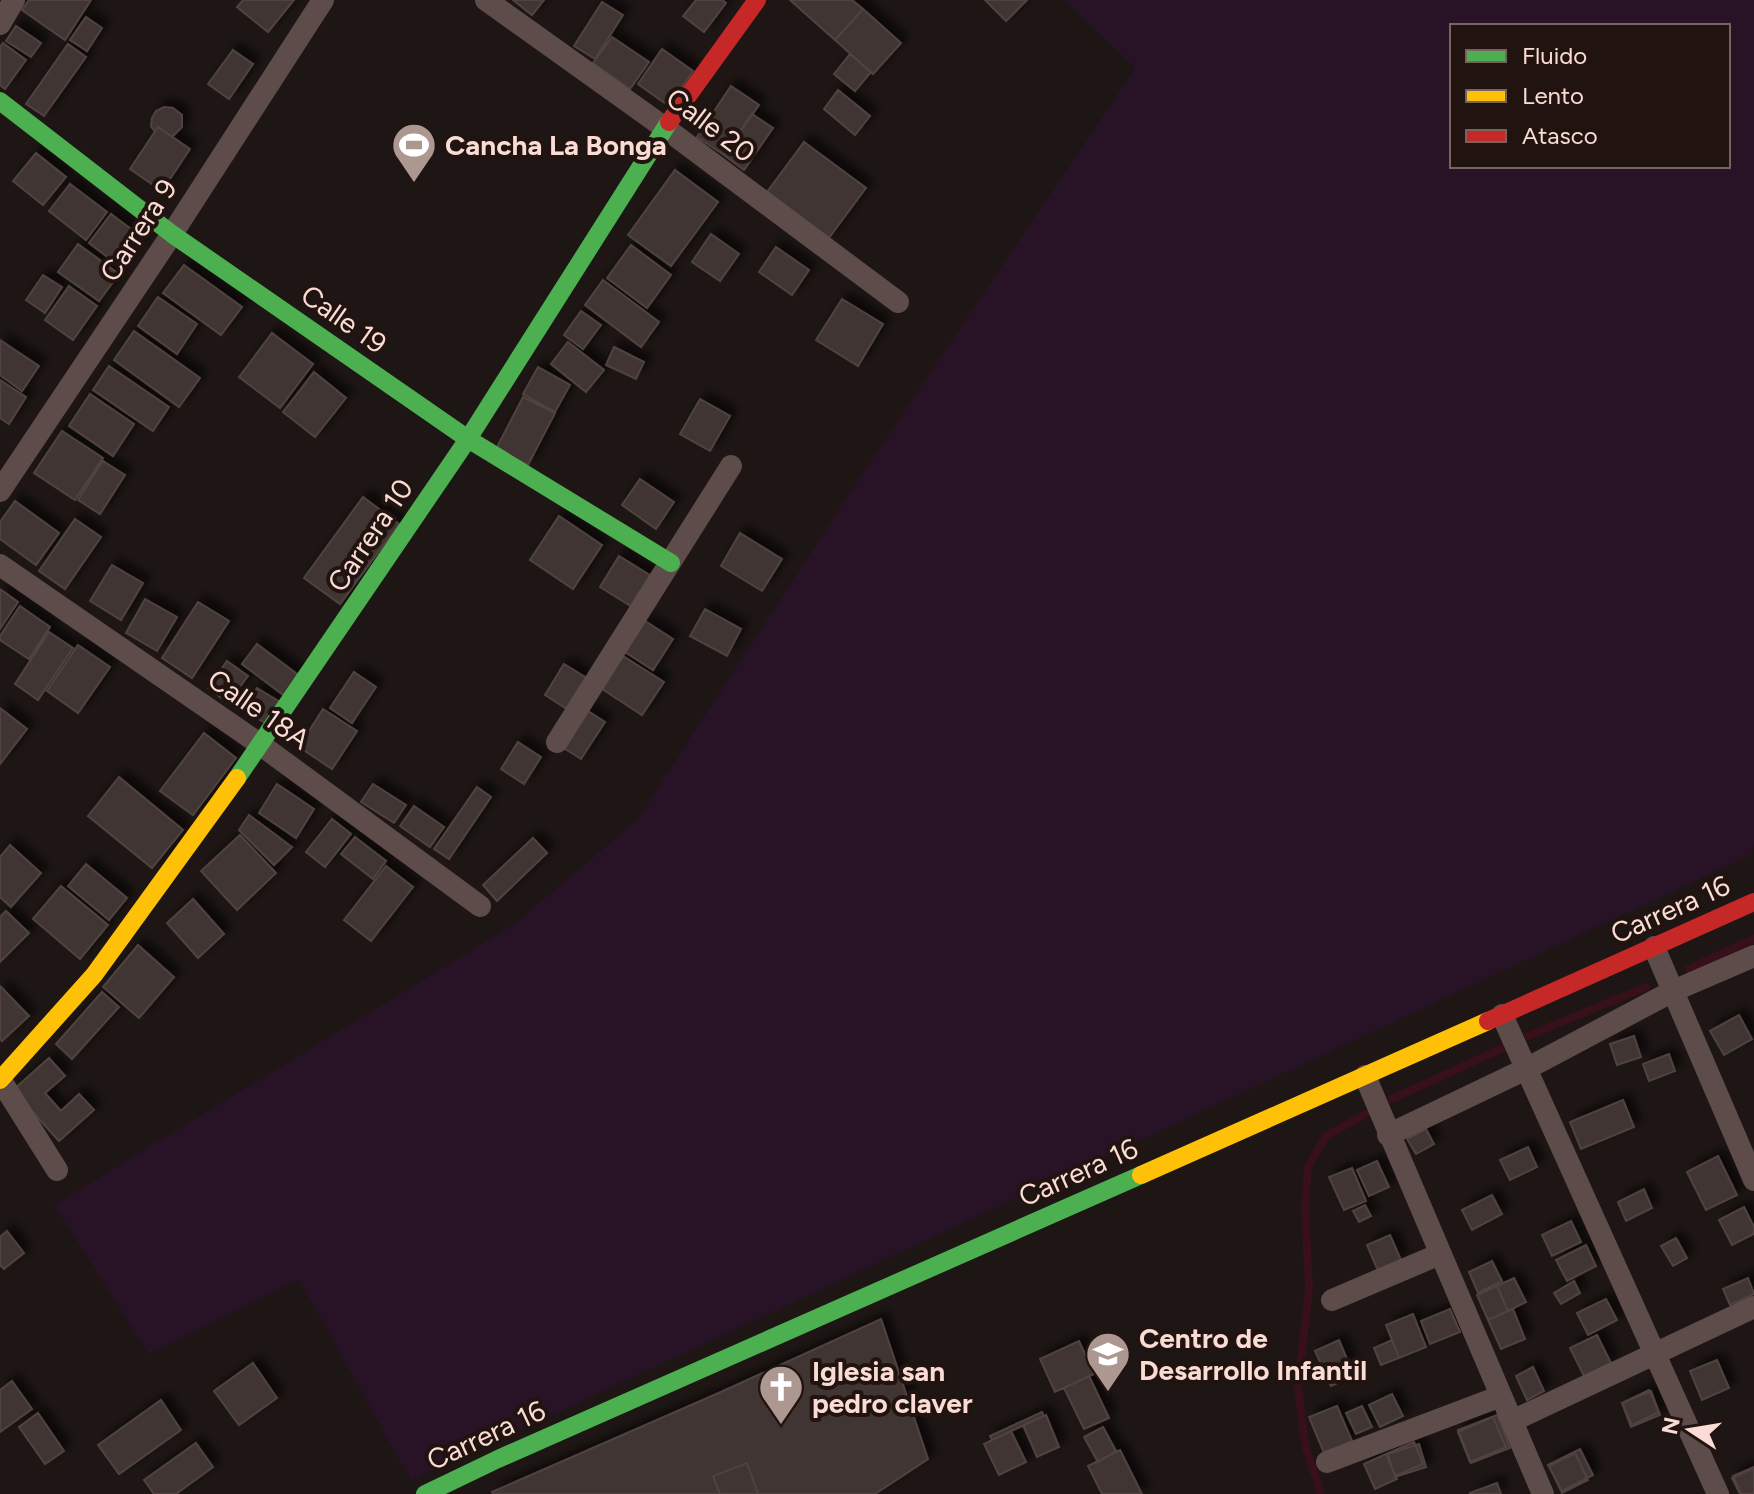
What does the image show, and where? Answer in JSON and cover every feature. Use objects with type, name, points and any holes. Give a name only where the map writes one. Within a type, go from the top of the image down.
[{"type":"street","points":[[0,24],[14,0]]},
{"type":"street","name":"Carrera 9","points":[[0,491],[172,234],[323,0]]},
{"type":"street","name":"Calle 20","points":[[486,0],[665,128],[898,302]]},
{"type":"street","name":"Carrera 10","points":[[0,1079],[94,975],[261,745],[468,439],[665,128],[757,0]]},
{"type":"street","name":"Calle 19","points":[[0,101],[172,234],[468,439],[671,563]]},
{"type":"street","points":[[557,742],[731,466]]},
{"type":"street","name":"Calle 18A","points":[[0,565],[261,745],[480,906]]},
{"type":"street","name":"Carrera 16","points":[[425,1494],[466,1486],[498,1459],[1754,902]]},
{"type":"street","points":[[1654,947],[1754,1180]]},
{"type":"street","points":[[1388,1135],[1526,1069],[1673,991],[1754,956]]},
{"type":"street","points":[[1502,1015],[1718,1494]]},
{"type":"street","points":[[1365,1076],[1543,1494]]},
{"type":"street","points":[[0,1079],[57,1170]]},
{"type":"street","points":[[1332,1300],[1440,1254]]},
{"type":"street","points":[[1512,1421],[1754,1307]]},
{"type":"street","points":[[1327,1462],[1501,1396]]},
{"type":"shaded area","points":[[1064,0],[1754,0],[1754,843],[1751,855],[411,1481],[299,1279],[149,1354],[54,1205],[513,925],[637,820],[856,483],[1135,68]]},
{"type":"building","points":[[29,0],[91,0],[65,40],[22,10]]},
{"type":"building","points":[[243,0],[294,0],[268,32],[237,7]]},
{"type":"building","points":[[513,0],[544,0],[532,15]]},
{"type":"building","points":[[696,0],[722,0],[726,3],[704,32],[683,16]]},
{"type":"building","points":[[790,0],[852,0],[863,9],[835,40]]},
{"type":"building","points":[[985,0],[1027,0],[1006,21]]},
{"type":"building","points":[[602,2],[623,15],[595,59],[574,46]]},
{"type":"building","points":[[863,9],[901,43],[873,74],[835,40]]},
{"type":"building","points":[[86,17],[102,28],[87,51],[70,40]]},
{"type":"building","points":[[16,26],[41,43],[31,57],[6,41]]},
{"type":"building","points":[[612,37],[649,62],[630,89],[593,63]]},
{"type":"building","points":[[3,43],[26,60],[5,89],[0,85],[0,47]]},
{"type":"building","points":[[68,44],[86,57],[44,116],[26,104]]},
{"type":"building","points":[[662,49],[693,71],[669,106],[638,84]]},
{"type":"building","points":[[233,50],[253,64],[229,99],[208,84]]},
{"type":"building","points":[[850,54],[871,72],[855,91],[834,74]]},
{"type":"building","points":[[731,86],[759,105],[724,155],[697,137]]},
{"type":"building","points":[[838,90],[870,116],[855,135],[824,109]]},
{"type":"building","points":[[164,107],[173,108],[182,115],[182,127],[172,137],[158,127],[155,132],[151,126],[156,111]]},
{"type":"building","points":[[752,114],[773,128],[744,170],[724,155]]},
{"type":"building","points":[[158,127],[190,149],[162,191],[130,169]]},
{"type":"building","points":[[804,142],[866,188],[828,239],[767,192]]},
{"type":"building","points":[[36,153],[66,177],[43,205],[13,181]]},
{"type":"building","points":[[675,170],[718,202],[671,266],[628,235]]},
{"type":"building","points":[[70,184],[107,212],[86,240],[49,211]]},
{"type":"building","points":[[111,214],[143,238],[121,267],[89,243]]},
{"type":"building","points":[[711,234],[739,254],[720,281],[692,262]]},
{"type":"building","points":[[78,244],[119,274],[99,301],[58,272]]},
{"type":"building","points":[[631,245],[671,275],[647,308],[607,278]]},
{"type":"building","points":[[776,247],[809,270],[792,295],[759,272]]},
{"type":"building","points":[[184,265],[242,307],[221,335],[163,293]]},
{"type":"building","points":[[43,275],[62,287],[45,313],[26,300]]},
{"type":"building","points":[[603,280],[659,322],[641,347],[585,305]]},
{"type":"building","points":[[69,286],[97,306],[73,340],[45,320]]},
{"type":"building","points":[[158,297],[197,324],[177,354],[138,326]]},
{"type":"building","points":[[842,299],[883,324],[858,366],[816,340]]},
{"type":"building","points":[[581,311],[601,325],[583,349],[564,335]]},
{"type":"building","points":[[134,331],[200,378],[179,407],[114,360]]},
{"type":"building","points":[[272,333],[313,364],[280,408],[239,377]]},
{"type":"building","points":[[0,340],[39,366],[22,391],[0,375]]},
{"type":"building","points":[[568,342],[604,370],[586,392],[551,364]]},
{"type":"building","points":[[614,347],[644,362],[636,379],[606,365]]},
{"type":"building","points":[[109,366],[169,407],[153,431],[93,390]]},
{"type":"building","points":[[538,367],[570,385],[555,412],[523,394]]},
{"type":"building","points":[[314,372],[346,398],[315,437],[283,412]]},
{"type":"building","points":[[0,380],[26,397],[9,424],[0,418]]},
{"type":"building","points":[[90,394],[134,424],[113,456],[69,426]]},
{"type":"building","points":[[523,397],[555,413],[528,465],[496,449]]},
{"type":"building","points":[[700,399],[730,416],[710,451],[680,434]]},
{"type":"building","points":[[62,431],[103,458],[75,500],[34,473]]},
{"type":"building","points":[[103,461],[125,475],[100,514],[78,500]]},
{"type":"building","points":[[640,479],[674,502],[656,529],[622,505]]},
{"type":"building","points":[[363,497],[399,524],[340,604],[304,578]]},
{"type":"building","points":[[15,501],[59,533],[36,565],[0,539],[0,522]]},
{"type":"building","points":[[559,516],[602,545],[573,589],[530,560]]},
{"type":"building","points":[[75,519],[101,537],[65,589],[39,571]]},
{"type":"building","points":[[740,533],[782,559],[762,591],[721,566]]},
{"type":"building","points":[[619,556],[653,577],[634,608],[600,587]]},
{"type":"building","points":[[112,565],[143,583],[121,620],[90,601]]},
{"type":"building","points":[[0,589],[18,602],[0,629]]},
{"type":"building","points":[[145,599],[177,617],[157,651],[126,633]]},
{"type":"building","points":[[198,602],[229,621],[192,678],[162,658]]},
{"type":"building","points":[[20,606],[50,627],[29,659],[0,640]]},
{"type":"building","points":[[705,609],[741,629],[727,656],[690,636]]},
{"type":"building","points":[[645,621],[673,639],[653,670],[625,652]]},
{"type":"building","points":[[49,632],[73,648],[38,700],[15,684]]},
{"type":"building","points":[[257,644],[301,677],[286,697],[242,664]]},
{"type":"building","points":[[78,645],[110,667],[78,713],[47,691]]},
{"type":"building","points":[[623,656],[664,682],[642,715],[602,689]]},
{"type":"building","points":[[227,661],[248,676],[228,703],[208,688]]},
{"type":"building","points":[[564,664],[590,680],[570,711],[545,695]]},
{"type":"building","points":[[354,672],[376,687],[352,723],[330,708]]},
{"type":"building","points":[[257,688],[280,702],[267,724],[243,710]]},
{"type":"building","points":[[0,708],[27,729],[0,764]]},
{"type":"building","points":[[323,709],[357,731],[332,769],[299,747]]},
{"type":"building","points":[[585,709],[605,722],[581,759],[562,747]]},
{"type":"building","points":[[204,733],[236,758],[193,815],[160,791]]},
{"type":"building","points":[[518,742],[541,757],[524,784],[501,769]]},
{"type":"building","points":[[119,777],[183,830],[152,868],[88,816]]},
{"type":"building","points":[[277,784],[314,809],[296,838],[259,813]]},
{"type":"building","points":[[373,784],[406,805],[394,823],[361,802]]},
{"type":"building","points":[[477,787],[491,797],[449,859],[434,849]]},
{"type":"building","points":[[414,806],[444,827],[430,847],[400,826]]},
{"type":"building","points":[[249,815],[292,847],[274,865],[239,830]]},
{"type":"building","points":[[332,819],[351,834],[325,867],[306,852]]},
{"type":"building","points":[[240,835],[276,873],[237,910],[201,871]]},
{"type":"building","points":[[355,837],[386,861],[373,879],[341,854]]},
{"type":"building","points":[[533,838],[547,853],[497,901],[483,885]]},
{"type":"building","points":[[10,845],[41,873],[11,907],[0,897],[0,857]]},
{"type":"building","points":[[86,864],[127,898],[109,920],[68,886]]},
{"type":"building","points":[[386,866],[413,887],[371,941],[344,920]]},
{"type":"building","points":[[61,886],[108,925],[80,959],[33,919]]},
{"type":"building","points":[[193,899],[224,934],[198,958],[167,923]]},
{"type":"building","points":[[6,911],[29,933],[0,962],[0,917]]},
{"type":"building","points":[[138,945],[174,977],[139,1018],[103,987]]},
{"type":"building","points":[[0,986],[29,1016],[2,1041],[0,1039]]},
{"type":"building","points":[[102,992],[119,1007],[72,1059],[56,1044]]},
{"type":"building","points":[[1739,1015],[1752,1039],[1724,1055],[1710,1031]]},
{"type":"building","points":[[1634,1036],[1641,1057],[1617,1065],[1610,1044]]},
{"type":"building","points":[[1669,1054],[1675,1071],[1649,1081],[1643,1064]]},
{"type":"building","points":[[49,1058],[65,1076],[45,1093],[61,1111],[79,1094],[94,1110],[59,1141],[13,1090]]},
{"type":"building","points":[[1623,1100],[1634,1127],[1581,1149],[1570,1122]]},
{"type":"building","points":[[1426,1129],[1434,1144],[1416,1154],[1407,1139]]},
{"type":"building","points":[[1528,1147],[1537,1167],[1510,1180],[1500,1160]]},
{"type":"building","points":[[1718,1156],[1737,1195],[1706,1210],[1687,1172]]},
{"type":"building","points":[[1377,1161],[1389,1187],[1369,1196],[1357,1170]]},
{"type":"building","points":[[1352,1168],[1366,1201],[1344,1210],[1329,1177]]},
{"type":"building","points":[[1644,1189],[1652,1208],[1626,1221],[1618,1202]]},
{"type":"building","points":[[1492,1195],[1502,1214],[1472,1230],[1462,1210]]},
{"type":"building","points":[[1365,1205],[1371,1216],[1359,1222],[1353,1211]]},
{"type":"building","points":[[1744,1207],[1754,1227],[1754,1234],[1732,1245],[1719,1220]]},
{"type":"building","points":[[1571,1221],[1581,1242],[1552,1256],[1542,1235]]},
{"type":"building","points":[[7,1231],[24,1253],[4,1269],[0,1265],[0,1237]]},
{"type":"building","points":[[1390,1235],[1401,1260],[1378,1271],[1367,1245]]},
{"type":"building","points":[[1676,1238],[1687,1258],[1673,1266],[1661,1246]]},
{"type":"building","points":[[1586,1245],[1596,1266],[1567,1281],[1556,1260]]},
{"type":"building","points":[[1492,1261],[1502,1281],[1478,1293],[1469,1272]]},
{"type":"building","points":[[1514,1278],[1526,1302],[1508,1311],[1497,1286]]},
{"type":"building","points":[[1748,1278],[1754,1294],[1730,1305],[1723,1289]]},
{"type":"building","points":[[1574,1281],[1580,1293],[1561,1304],[1554,1293]]},
{"type":"building","points":[[1497,1286],[1508,1311],[1488,1320],[1477,1295]]},
{"type":"building","points":[[1606,1299],[1617,1320],[1588,1335],[1577,1313]]},
{"type":"building","points":[[1450,1309],[1460,1332],[1430,1344],[1421,1321]]},
{"type":"building","points":[[1513,1309],[1525,1339],[1501,1349],[1488,1320]]},
{"type":"building","points":[[1413,1314],[1426,1347],[1399,1358],[1386,1325]]},
{"type":"building","name":"Iglesia san pedro claver","points":[[881,1319],[928,1459],[875,1494],[492,1492],[721,1392]]},
{"type":"building","points":[[1597,1335],[1611,1363],[1584,1376],[1570,1348]]},
{"type":"building","points":[[1339,1340],[1354,1376],[1331,1386],[1315,1351]]},
{"type":"building","points":[[1392,1340],[1399,1358],[1381,1365],[1374,1348]]},
{"type":"building","points":[[1079,1341],[1094,1374],[1055,1392],[1040,1359]]},
{"type":"building","points":[[1717,1360],[1729,1388],[1702,1400],[1690,1371]]},
{"type":"building","points":[[253,1363],[277,1398],[239,1425],[214,1391]]},
{"type":"building","points":[[1533,1367],[1544,1391],[1527,1400],[1516,1376]]},
{"type":"building","points":[[1089,1376],[1109,1418],[1084,1429],[1064,1388]]},
{"type":"building","points":[[12,1381],[32,1409],[0,1432],[0,1390]]},
{"type":"building","points":[[1649,1390],[1659,1412],[1632,1425],[1622,1403]]},
{"type":"building","points":[[1651,1391],[1660,1415],[1631,1427],[1622,1403]]},
{"type":"building","points":[[1392,1394],[1403,1416],[1380,1427],[1369,1405]]},
{"type":"building","points":[[161,1400],[181,1430],[119,1474],[98,1445]]},
{"type":"building","points":[[1337,1406],[1352,1441],[1324,1453],[1309,1417]]},
{"type":"building","points":[[1362,1406],[1372,1427],[1356,1434],[1346,1413]]},
{"type":"building","points":[[1042,1412],[1044,1416],[992,1440],[990,1436]]},
{"type":"building","points":[[38,1413],[64,1451],[45,1464],[19,1427]]},
{"type":"building","points":[[1046,1415],[1059,1447],[1037,1457],[1023,1425]]},
{"type":"building","points":[[1497,1415],[1510,1448],[1471,1463],[1458,1430]]},
{"type":"building","points":[[1493,1417],[1506,1447],[1470,1462],[1458,1432]]},
{"type":"building","points":[[1103,1427],[1116,1451],[1098,1462],[1084,1437]]},
{"type":"building","points":[[1011,1431],[1026,1462],[999,1475],[984,1444]]},
{"type":"building","points":[[1414,1442],[1423,1464],[1395,1476],[1386,1454]]},
{"type":"building","points":[[196,1443],[213,1467],[176,1494],[154,1494],[144,1480]]},
{"type":"building","points":[[1419,1444],[1426,1467],[1395,1477],[1388,1454]]},
{"type":"building","points":[[1580,1449],[1593,1475],[1562,1491],[1548,1465]]},
{"type":"building","points":[[1120,1450],[1142,1494],[1102,1494],[1088,1466]]},
{"type":"building","points":[[1575,1453],[1588,1480],[1562,1493],[1549,1466]]},
{"type":"building","points":[[1386,1454],[1397,1479],[1375,1489],[1364,1464]]},
{"type":"building","points":[[747,1463],[758,1494],[720,1494],[713,1476]]},
{"type":"building","points":[[1754,1467],[1754,1494],[1741,1494],[1733,1476]]},
{"type":"building","points":[[1754,1468],[1754,1494],[1740,1494],[1732,1478]]},
{"type":"building","points":[[1497,1483],[1501,1494],[1470,1494],[1470,1493]]},
{"type":"waterway","points":[[1689,969],[1754,939]]},
{"type":"waterway","points":[[1528,1036],[1646,987]]},
{"type":"waterway","points":[[1392,1099],[1505,1047]]},
{"type":"waterway","points":[[1321,1494],[1306,1448],[1298,1389],[1309,1288],[1305,1206],[1308,1167],[1326,1136],[1367,1113]]},
{"type":"traffic: fast","points":[[0,101],[172,234],[468,439],[671,563]]},
{"type":"traffic: fast","points":[[237,778],[468,439],[669,122]]},
{"type":"traffic: fast","points":[[425,1494],[1141,1175]]},
{"type":"traffic: slow","points":[[0,1080],[94,975],[237,778]]},
{"type":"traffic: slow","points":[[1141,1175],[1488,1021]]},
{"type":"traffic: jam","points":[[669,122],[757,0]]},
{"type":"traffic: jam","points":[[1488,1021],[1754,902]]},
{"type":"place","name":"Cancha La Bonga","points":[[414,184]]},
{"type":"place","name":"Centro de Desarrollo Infantil","points":[[1108,1393]]},
{"type":"place","name":"Iglesia san pedro claver","points":[[781,1426]]}]
